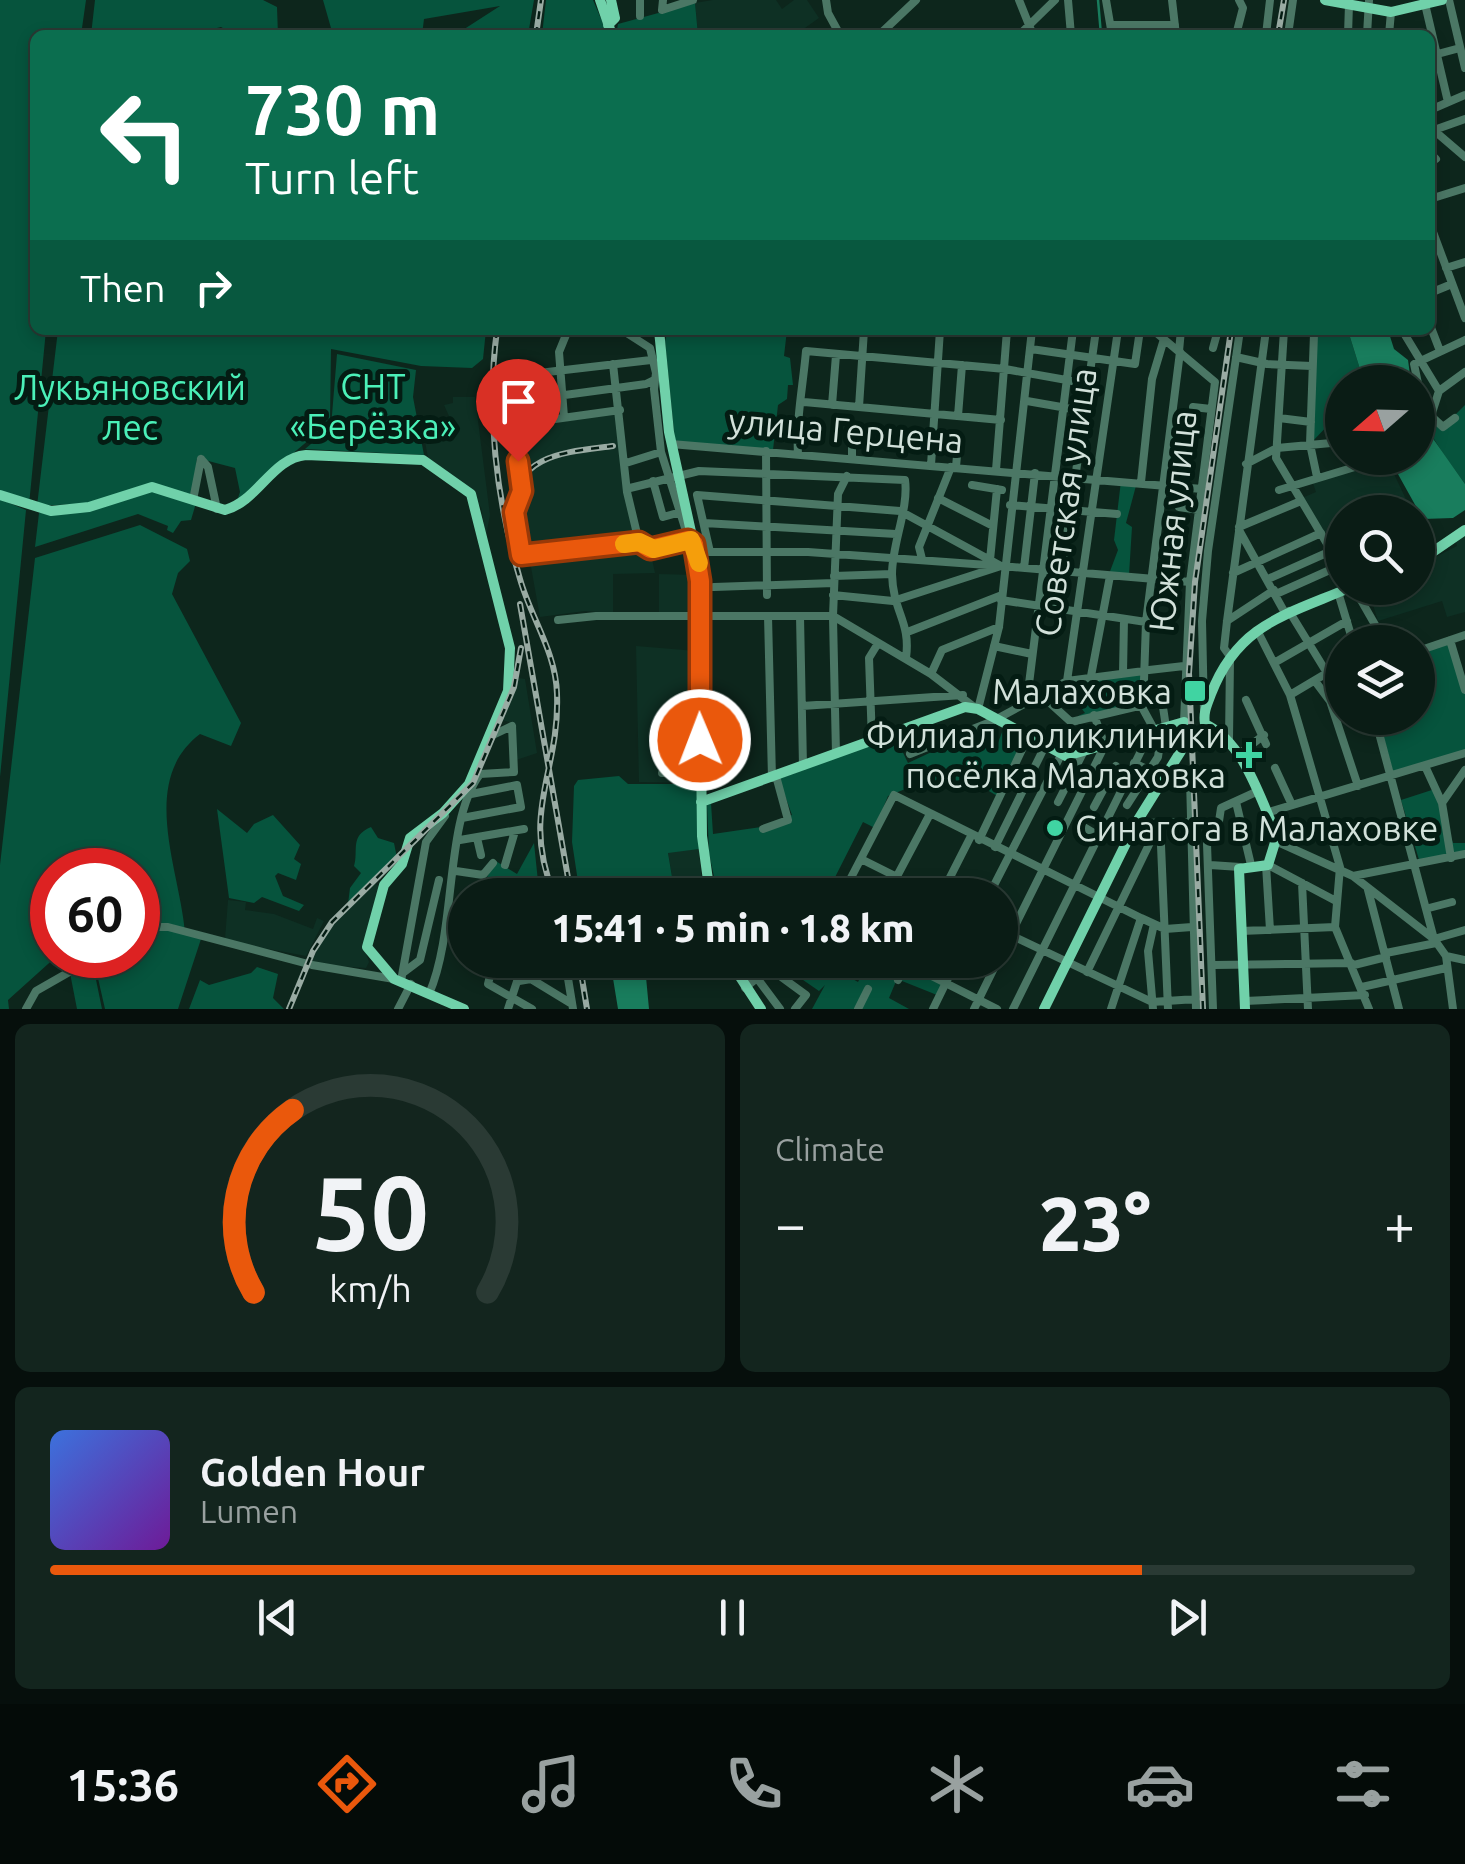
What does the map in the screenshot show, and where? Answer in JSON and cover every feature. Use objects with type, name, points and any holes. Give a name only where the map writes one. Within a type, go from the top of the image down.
[{"type":"main road","points":[[600,0],[610,30]]},
{"type":"main road","points":[[610,30],[615,18],[611,0]]},
{"type":"main road","points":[[1325,0],[1369,4],[1391,12],[1446,0]]},
{"type":"main road","points":[[659,335],[666,448],[699,568],[701,802],[707,878]]},
{"type":"main road","points":[[0,495],[51,511],[100,504],[144,487],[217,509],[239,505],[299,455],[414,459],[430,463],[462,486],[477,509],[510,648],[508,691],[469,784],[443,813],[410,838],[407,853],[384,885],[367,942],[398,978],[464,1009]]},
{"type":"main road","points":[[1435,550],[1465,530]]},
{"type":"main road","points":[[1245,1005],[1241,932],[1246,866],[1267,865],[1277,841],[1229,739],[1205,724],[1204,712],[1228,660],[1287,612],[1325,597]]},
{"type":"main road","points":[[701,802],[976,708],[1061,755],[1184,722],[1183,746],[1168,779],[1136,823],[1044,1009]]},
{"type":"main road","points":[[739,978],[761,1009]]},
{"type":"street","points":[[640,0],[640,16]]},
{"type":"street","points":[[826,0],[838,30]]},
{"type":"street","points":[[883,30],[916,0]]},
{"type":"street","points":[[1019,0],[1031,30],[1055,0]]},
{"type":"street","points":[[1068,0],[1071,30]]},
{"type":"street","points":[[1106,0],[1112,30]]},
{"type":"street","points":[[1111,24],[1175,30],[1172,0]]},
{"type":"street","points":[[1237,30],[1243,8],[1239,0]]},
{"type":"street","points":[[1267,30],[1270,0]]},
{"type":"street","points":[[1289,30],[1293,0]]},
{"type":"street","points":[[1446,0],[1465,68]]},
{"type":"street","points":[[663,5],[693,1]]},
{"type":"street","points":[[1427,2],[1430,30]]},
{"type":"street","points":[[1348,30],[1349,4]]},
{"type":"street","points":[[1367,30],[1369,4]]},
{"type":"street","points":[[1390,30],[1391,12]]},
{"type":"street","points":[[1435,54],[1460,48]]},
{"type":"street","points":[[1435,61],[1448,102]]},
{"type":"street","points":[[1435,108],[1465,95]]},
{"type":"street","points":[[1435,127],[1465,119]]},
{"type":"street","points":[[1435,131],[1465,157]]},
{"type":"street","points":[[1435,197],[1465,188]]},
{"type":"street","points":[[1435,238],[1465,318]]},
{"type":"street","points":[[1446,268],[1465,262]]},
{"type":"street","points":[[1435,291],[1452,284]]},
{"type":"street","points":[[564,417],[559,352],[566,335]]},
{"type":"street","points":[[514,402],[617,388],[659,378],[650,348],[630,335]]},
{"type":"street","points":[[859,407],[864,335]]},
{"type":"street","points":[[932,465],[940,335]]},
{"type":"street","points":[[996,470],[1007,335]]},
{"type":"street","points":[[558,620],[833,617],[906,658],[976,708],[999,627],[1002,566],[1030,375],[1032,335]]},
{"type":"street","points":[[1027,700],[1072,335]]},
{"type":"street","points":[[1062,571],[1094,335]]},
{"type":"street","name":"Советская улица","points":[[1067,681],[1117,335]]},
{"type":"street","points":[[1031,349],[1134,364],[1139,335]]},
{"type":"street","points":[[1159,335],[1179,352]]},
{"type":"street","points":[[1161,729],[1144,705],[1146,622],[1181,335]]},
{"type":"street","points":[[1214,348],[1217,335]]},
{"type":"street","points":[[1204,712],[1202,621],[1239,335]]},
{"type":"street","points":[[1229,739],[1228,660],[1224,648],[1265,335]]},
{"type":"street","points":[[1284,335],[1276,458],[1325,540]]},
{"type":"street","points":[[1314,335],[1310,444],[1317,477]]},
{"type":"street","points":[[1404,335],[1417,362],[1439,391]]},
{"type":"street","points":[[1434,335],[1440,351]]},
{"type":"street","points":[[1141,482],[1152,379],[1164,339]]},
{"type":"street","points":[[1417,362],[1465,340]]},
{"type":"street","points":[[798,454],[797,426],[804,402],[806,351],[1005,368],[1089,384]]},
{"type":"street","name":"Южная улица","points":[[1179,352],[1209,374],[1215,386],[1190,582],[1184,722]]},
{"type":"street","points":[[832,405],[836,354]]},
{"type":"street","points":[[1236,356],[1312,366]]},
{"type":"street","points":[[651,360],[507,373],[514,402],[512,425],[522,491],[514,507],[521,555],[639,542],[654,549],[691,538],[673,475]]},
{"type":"street","points":[[613,364],[639,542]]},
{"type":"street","points":[[958,416],[962,365]]},
{"type":"street","points":[[1454,418],[1443,428],[1431,416],[1439,391],[1465,372]]},
{"type":"street","points":[[1026,401],[1084,411]]},
{"type":"street","points":[[804,402],[1001,420]]},
{"type":"street","points":[[1193,407],[1210,409]]},
{"type":"street","points":[[512,425],[620,410]]},
{"type":"street","points":[[1278,418],[1311,422]]},
{"type":"street","points":[[1442,430],[1451,423],[1465,423]]},
{"type":"street","points":[[852,439],[852,458]]},
{"type":"street","points":[[922,558],[918,547],[954,467],[958,444],[933,441]]},
{"type":"street","points":[[1246,464],[1277,448],[1325,443]]},
{"type":"street","points":[[626,463],[666,448]]},
{"type":"street","name":"улица Герцена","points":[[666,448],[766,451],[1202,489]]},
{"type":"street","points":[[766,451],[767,591]]},
{"type":"street","points":[[193,500],[201,459],[208,467],[217,509]]},
{"type":"street","points":[[630,488],[673,475],[787,478],[787,472],[907,482],[892,557],[893,600],[910,631],[906,658]]},
{"type":"street","points":[[1024,568],[1035,473]]},
{"type":"street","points":[[1278,490],[1325,475]]},
{"type":"street","points":[[836,754],[833,595],[838,506],[847,476]]},
{"type":"street","points":[[652,481],[663,517],[681,512]]},
{"type":"street","points":[[972,485],[1012,491]]},
{"type":"street","points":[[990,560],[997,490]]},
{"type":"street","points":[[1002,566],[900,511],[696,494],[710,552],[922,558],[1002,566],[1024,568],[1043,570],[1110,576],[1190,582]]},
{"type":"street","points":[[938,498],[993,526]]},
{"type":"street","points":[[1239,528],[1301,501]]},
{"type":"street","points":[[1010,505],[1118,514]]},
{"type":"street","points":[[1179,507],[1199,510]]},
{"type":"street","points":[[704,523],[896,534]]},
{"type":"street","points":[[1239,528],[1325,670]]},
{"type":"street","points":[[1233,573],[1321,533]]},
{"type":"street","points":[[1268,580],[1325,553]]},
{"type":"street","points":[[833,595],[893,600],[1002,566]]},
{"type":"street","points":[[1227,621],[1275,592],[1325,573]]},
{"type":"street","points":[[714,587],[767,591],[892,574]]},
{"type":"street","points":[[1092,676],[1110,576]]},
{"type":"street","points":[[910,631],[1001,598],[1146,622]]},
{"type":"street","points":[[1347,605],[1348,625],[1371,617]]},
{"type":"street","points":[[1361,605],[1375,625]]},
{"type":"street","points":[[762,829],[788,820],[774,777],[768,616]]},
{"type":"street","points":[[800,616],[803,766]]},
{"type":"street","points":[[1123,673],[1124,619]]},
{"type":"street","points":[[931,674],[942,650],[999,627]]},
{"type":"street","points":[[1258,632],[1290,695],[1340,867],[1335,927],[1369,1009]]},
{"type":"street","points":[[1435,645],[1465,635]]},
{"type":"street","points":[[1274,663],[1325,636]]},
{"type":"street","points":[[1450,640],[1465,690]]},
{"type":"street","points":[[872,741],[870,658],[877,645]]},
{"type":"street","points":[[994,646],[1032,654]]},
{"type":"street","points":[[910,754],[995,718],[1067,681],[1184,666]]},
{"type":"street","points":[[1290,695],[1325,674]]},
{"type":"street","points":[[1315,680],[1330,702],[1358,786]]},
{"type":"street","points":[[1040,694],[1068,721],[1144,705]]},
{"type":"street","points":[[1127,805],[1162,743],[1161,694]]},
{"type":"street","points":[[802,706],[963,696]]},
{"type":"street","points":[[1238,755],[1265,740],[1246,700]]},
{"type":"street","points":[[1018,920],[1101,758],[1105,743],[1094,715]]},
{"type":"street","points":[[951,878],[975,838],[1030,722]]},
{"type":"street","points":[[455,878],[462,818],[480,774],[514,772],[512,726],[492,735]]},
{"type":"street","points":[[1013,1009],[1134,763],[1142,735]]},
{"type":"street","points":[[1380,735],[1429,908],[1434,941]]},
{"type":"street","points":[[994,847],[1045,746]]},
{"type":"street","points":[[1058,802],[1084,751]]},
{"type":"street","points":[[1266,813],[1463,754],[1465,768],[1442,803]]},
{"type":"street","points":[[998,878],[1061,755]]},
{"type":"street","points":[[1101,758],[1128,773]]},
{"type":"street","points":[[1134,763],[1168,779]]},
{"type":"street","points":[[1094,807],[1116,766]]},
{"type":"street","points":[[1424,766],[1442,803],[1451,858]]},
{"type":"street","points":[[1274,768],[1292,805]]},
{"type":"street","points":[[662,772],[701,772]]},
{"type":"street","points":[[1018,940],[1152,1001],[1196,1004],[1188,822],[1190,779]]},
{"type":"street","points":[[462,818],[521,807],[517,784],[471,794]]},
{"type":"street","points":[[1213,1009],[1207,844],[1218,828],[1221,808],[1256,792]]},
{"type":"street","points":[[851,878],[894,795],[1165,929],[1192,927]]},
{"type":"street","points":[[1210,865],[1246,866],[1236,802]]},
{"type":"street","points":[[398,1009],[398,978],[419,893],[426,842],[443,813]]},
{"type":"street","points":[[861,859],[896,877],[930,814]]},
{"type":"street","points":[[1087,972],[1160,822]]},
{"type":"street","points":[[1160,822],[1168,1005]]},
{"type":"street","points":[[1136,823],[1188,822]]},
{"type":"street","points":[[1082,826],[1097,834]]},
{"type":"street","points":[[460,840],[519,830],[505,866]]},
{"type":"street","points":[[477,838],[481,854]]},
{"type":"street","points":[[1277,841],[1338,873],[1353,876],[1417,867],[1465,854]]},
{"type":"street","points":[[456,870],[483,875],[493,863]]},
{"type":"street","points":[[1270,930],[1267,865],[1336,901]]},
{"type":"street","points":[[1353,876],[1434,941],[1446,956],[1453,1009]]},
{"type":"street","points":[[160,926],[324,968],[398,978],[420,960],[438,880]]},
{"type":"street","points":[[1302,883],[1308,1009]]},
{"type":"street","points":[[1368,890],[1398,1009]]},
{"type":"street","points":[[419,893],[448,905]]},
{"type":"street","points":[[1429,908],[1452,902]]},
{"type":"street","points":[[1111,1009],[1141,918]]},
{"type":"street","points":[[429,994],[444,954],[448,922]]},
{"type":"street","points":[[1152,1001],[1149,942],[1154,924]]},
{"type":"street","points":[[1241,932],[1335,927]]},
{"type":"street","points":[[1214,965],[1352,964],[1465,930]]},
{"type":"street","points":[[1446,956],[1465,960]]},
{"type":"street","points":[[1245,1005],[1364,991],[1446,968]]},
{"type":"street","points":[[26,1009],[36,991],[61,978]]},
{"type":"street","points":[[490,978],[488,984],[532,1009]]},
{"type":"street","points":[[508,1009],[520,978]]},
{"type":"street","points":[[568,978],[572,1006]]},
{"type":"street","points":[[745,988],[757,978],[780,1009]]},
{"type":"street","points":[[782,978],[806,996],[795,1009]]},
{"type":"street","points":[[935,978],[976,1004],[998,1009]]},
{"type":"street","points":[[933,1009],[948,978]]},
{"type":"street","points":[[976,1004],[989,978]]},
{"type":"street","points":[[519,981],[531,980],[572,1006]]},
{"type":"street","points":[[858,1009],[868,989]]},
{"type":"shaded area","points":[[776,0],[782,9],[794,0],[807,0],[819,18],[802,30],[698,30],[695,3]]},
{"type":"shaded area","points":[[1351,335],[1390,335],[1394,349],[1409,365],[1359,365]]},
{"type":"shaded area","points":[[453,397],[475,397],[490,515],[486,536],[481,507],[428,458],[424,436],[445,434],[453,425],[444,405],[453,403]]},
{"type":"shaded area","points":[[617,413],[637,535],[521,549],[520,498],[528,495],[527,487],[523,488],[516,429]]},
{"type":"shaded area","points":[[1435,441],[1465,484],[1465,510],[1453,518],[1435,519],[1435,495],[1410,495],[1398,475],[1435,475]]},
{"type":"shaded area","points":[[1330,475],[1395,475],[1404,495],[1325,495],[1325,537],[1302,498],[1316,492],[1312,480]]},
{"type":"shaded area","points":[[1465,531],[1465,612],[1447,617],[1442,601],[1435,603],[1435,557],[1457,546],[1455,539]]},
{"type":"shaded area","points":[[637,544],[652,559],[655,573],[613,574],[613,613],[585,611],[540,617],[529,556]]},
{"type":"shaded area","points":[[659,574],[695,575],[696,616],[659,615]]},
{"type":"shaded area","points":[[1373,605],[1429,605],[1378,621]]},
{"type":"shaded area","points":[[636,646],[696,651],[697,783],[639,782]]},
{"type":"shaded area","points":[[518,678],[525,679],[537,753],[516,760],[513,723],[502,720]]},
{"type":"shaded area","points":[[699,849],[702,878],[672,878],[668,852]]},
{"type":"shaded area","points":[[374,883],[381,888],[363,945],[369,962],[366,968],[310,964],[327,931]]},
{"type":"shaded area","points":[[228,900],[246,902],[245,910],[274,914],[313,929],[317,918],[324,921],[306,956],[252,946],[225,939]]},
{"type":"shaded area","points":[[613,978],[646,978],[649,1009],[618,1009]]},
{"type":"green space","points":[[0,0],[86,0],[82,30],[30,30],[30,335],[46,335],[29,505],[0,494]]},
{"type":"green space","points":[[95,0],[263,0],[277,7],[278,30],[221,27],[92,30]]},
{"type":"green space","points":[[323,0],[534,0],[529,30],[463,30],[500,6],[424,19],[423,30],[332,30]]},
{"type":"green space","points":[[546,0],[593,0],[606,30],[543,30]]},
{"type":"green space","points":[[695,3],[698,30],[617,30],[618,24]]},
{"type":"green space","name":"Лукьяновский лес","points":[[57,335],[485,335],[483,359],[472,368],[421,366],[331,349],[330,422],[237,501],[240,492],[235,468],[197,458],[193,498],[152,484],[95,503],[37,506]]},
{"type":"green space","points":[[667,335],[786,335],[784,356],[790,358],[793,385],[788,385],[787,399],[778,405],[773,450],[675,442]]},
{"type":"green space","points":[[1314,335],[1351,335],[1359,365],[1325,365],[1325,428],[1310,444]]},
{"type":"green space","name":"СНТ «Берёзка»","points":[[337,354],[416,370],[413,397],[424,455],[305,449],[331,427]]},
{"type":"green space","points":[[1465,405],[1465,484],[1435,439],[1435,418],[1444,426]]},
{"type":"green space","points":[[1121,481],[1137,482],[1126,523],[1132,527],[1129,575],[1109,574],[1118,550],[1114,540]]},
{"type":"green space","name":"Лукьяновский лес","points":[[143,489],[196,503],[191,520],[181,521],[173,533],[167,530],[168,526],[138,514],[35,547],[39,513]]},
{"type":"green space","name":"Лукьяновский лес","points":[[0,499],[26,510],[0,777]]},
{"type":"green space","name":"Лукьяновский лес","points":[[140,525],[187,549],[190,561],[178,573],[172,594],[241,723],[231,746],[200,734],[181,753],[171,776],[167,828],[185,933],[201,939],[178,1009],[105,1009],[98,978],[160,978],[160,848],[30,848],[32,978],[8,1000],[9,1009],[0,1009],[0,865],[35,558]]},
{"type":"green space","points":[[1450,642],[1465,693],[1465,752],[1394,775],[1383,735],[1435,735],[1435,647]]},
{"type":"green space","points":[[1137,673],[1143,679],[1142,703],[1080,718],[1085,713],[1079,705],[1068,702],[1061,706],[1050,692],[1065,683]]},
{"type":"green space","points":[[985,727],[982,739],[996,748],[1004,727],[1022,746],[999,797],[982,787],[977,792],[930,779],[888,796],[875,828],[863,822],[835,878],[714,878],[707,804],[711,803],[713,834],[761,827],[792,815],[779,779],[895,736],[908,763]]},
{"type":"green space","points":[[619,776],[628,784],[697,784],[699,849],[668,853],[672,878],[577,878],[572,842],[574,786],[578,780]]},
{"type":"green space","points":[[1435,789],[1453,843],[1465,843],[1465,851],[1420,863],[1401,800]]},
{"type":"green space","points":[[217,809],[247,833],[254,824],[273,815],[300,845],[294,859],[301,864],[296,880],[278,873],[275,876],[283,896],[304,905],[299,911],[262,897],[254,903],[229,898]]},
{"type":"green space","points":[[371,827],[378,838],[394,843],[397,858],[348,904],[350,888],[361,873],[354,866],[357,839]]},
{"type":"green space","points":[[534,843],[538,878],[487,878],[494,860],[517,874]]},
{"type":"green space","points":[[257,967],[278,974],[273,998],[284,1009],[189,1009],[200,980],[209,985],[251,973]]},
{"type":"green space","points":[[71,978],[96,978],[102,1009],[77,1009]]},
{"type":"green space","points":[[800,978],[851,978],[858,982],[860,978],[929,978],[943,985],[937,995],[897,979],[889,998],[909,1009],[812,1009],[825,985],[819,991]]},
{"type":"waterway","points":[[1098,0],[1101,30]]},
{"type":"railway","points":[[537,30],[541,0]]},
{"type":"railway","points":[[1279,30],[1284,0]]},
{"type":"railway","points":[[497,335],[493,424],[499,487],[520,579],[556,679],[556,722],[541,815],[548,878]]},
{"type":"railway","points":[[1203,1009],[1189,673],[1195,582],[1230,335]]},
{"type":"railway","points":[[512,511],[515,492],[533,467],[562,454],[613,446]]},
{"type":"railway","points":[[520,604],[568,878]]},
{"type":"railway","points":[[289,1009],[313,951],[332,922],[473,783],[514,687],[521,648]]},
{"type":"railway","points":[[582,978],[587,1009]]},
{"type":"slow traffic","points":[[624,544],[639,542],[654,549],[691,540],[699,563]]},
{"type":"place","name":"Малаховка","points":[[1195,691]]},
{"type":"place","name":"Филиал поликлиники посёлка Малаховка","points":[[1249,755]]},
{"type":"place","name":"Синагога в Малаховке","points":[[1055,828]]},
{"type":"route","points":[[518,461],[522,491],[516,498],[514,512],[521,555],[639,542],[650,549],[688,540],[694,544],[700,581],[700,740]]}]
